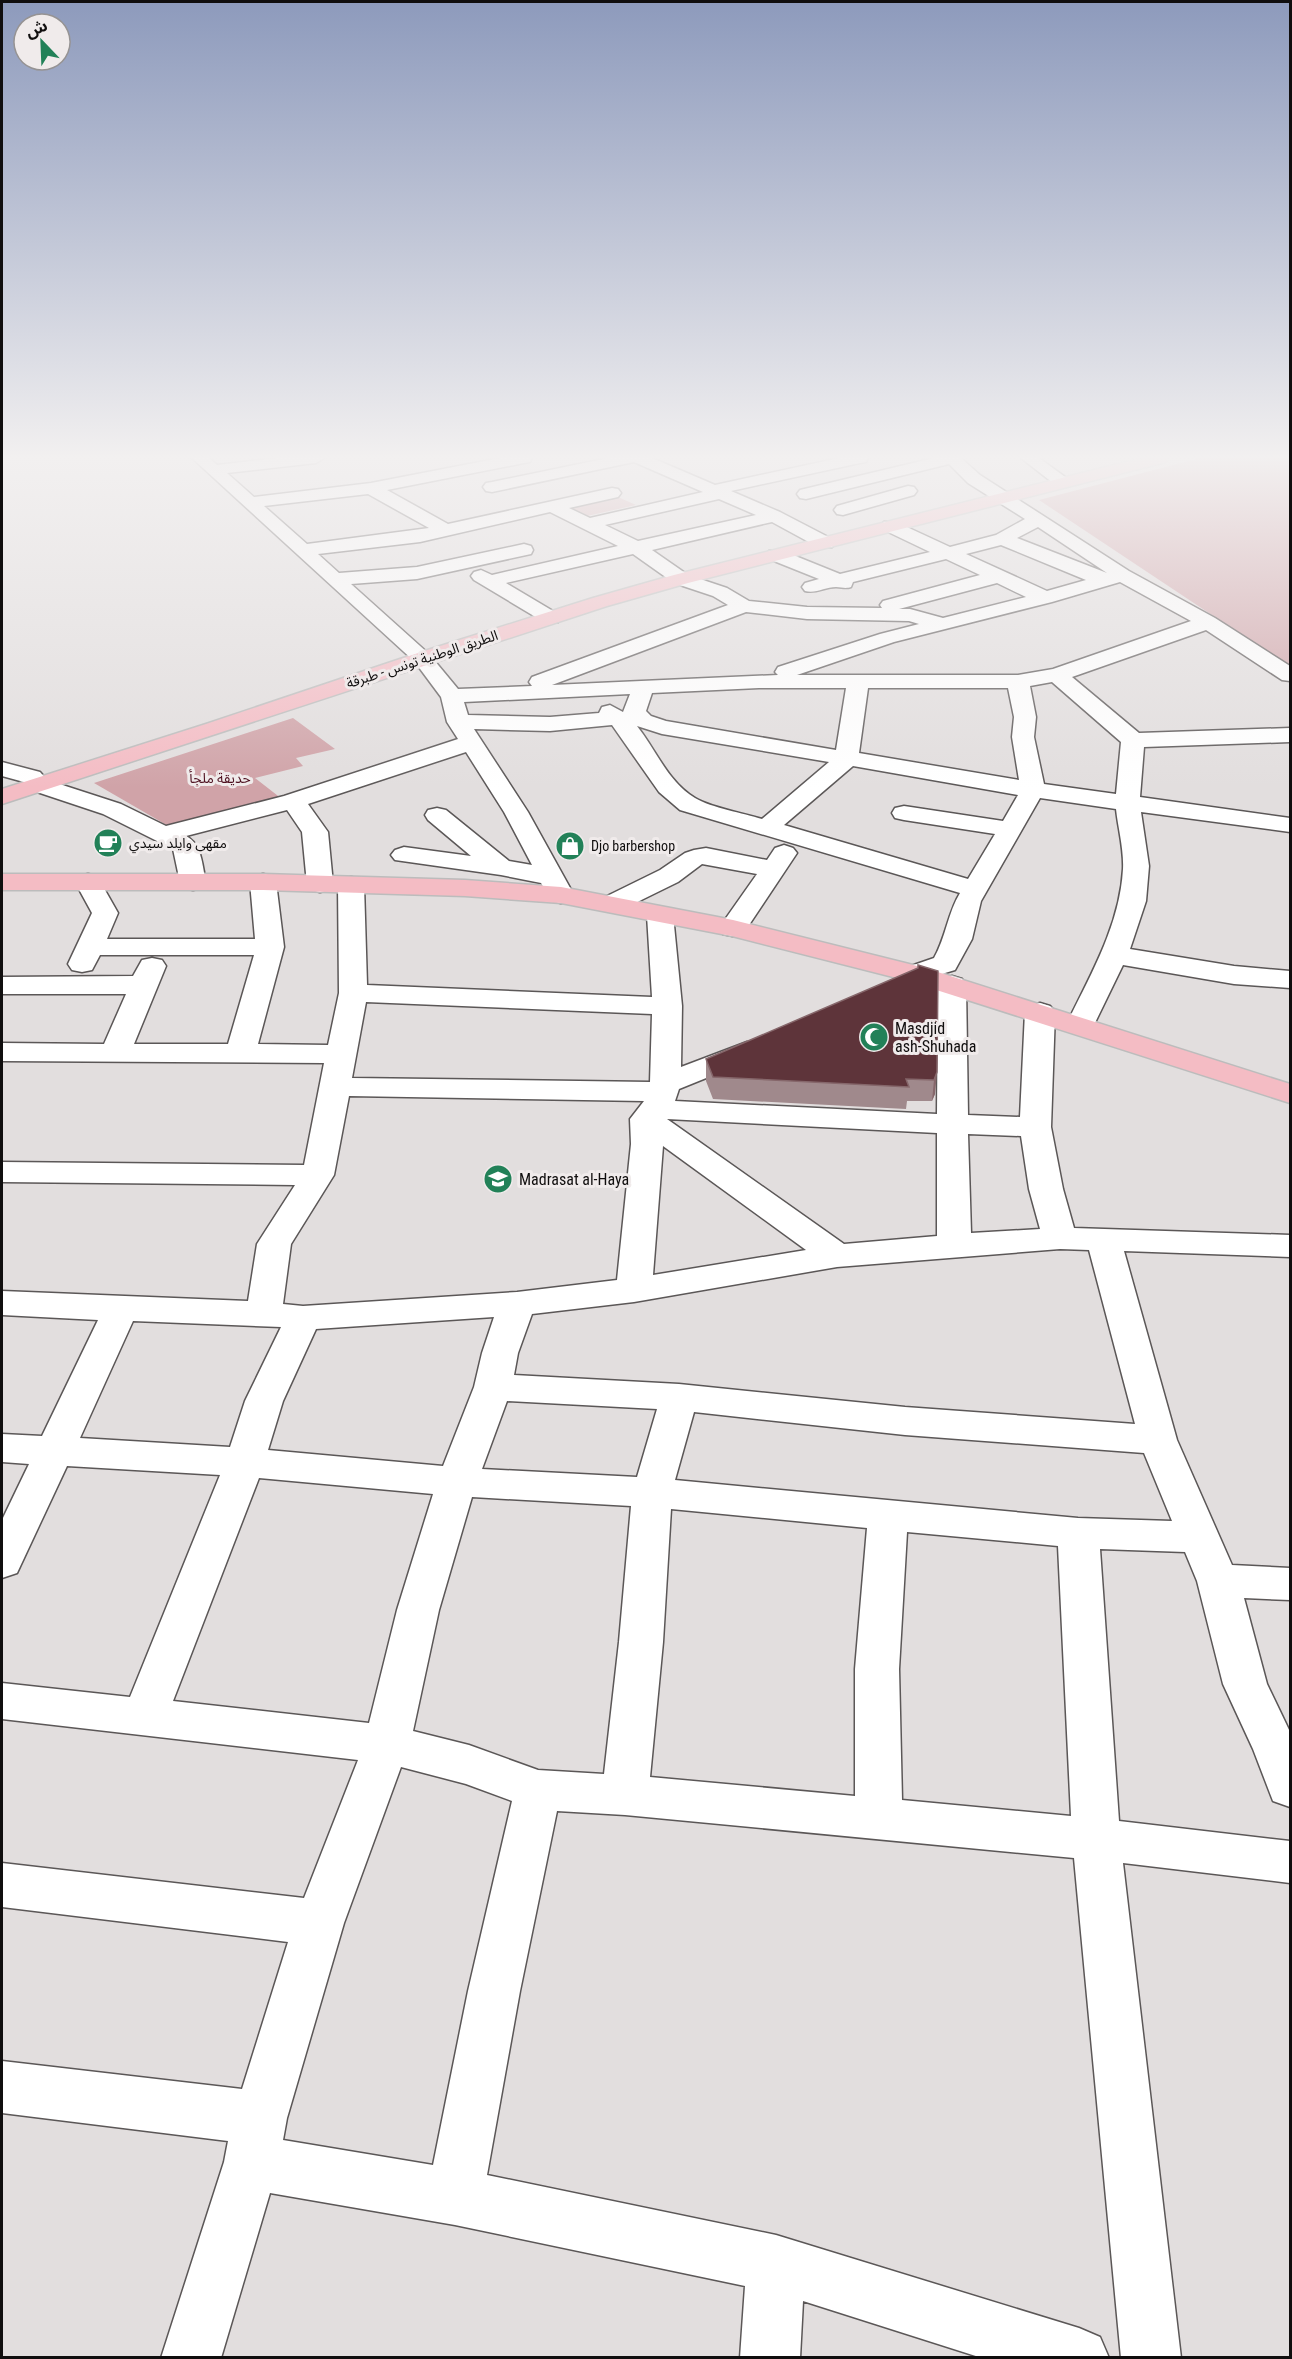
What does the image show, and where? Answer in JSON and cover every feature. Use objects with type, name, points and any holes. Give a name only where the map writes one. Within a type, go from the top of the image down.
[{"type":"main road","name":"الطريق الوطنية تونس - طبرقة","points":[[2,797],[214,729],[422,658],[681,579],[725,568]]},
{"type":"main road","points":[[2,882],[263,882],[465,888],[556,886],[612,904],[733,928],[904,971],[1081,1025],[1290,1094]]},
{"type":"street","points":[[325,568],[422,658],[452,696],[464,733],[516,812],[556,886]]},
{"type":"street","points":[[337,579],[417,573],[439,568]]},
{"type":"street","points":[[466,568],[551,618]]},
{"type":"street","points":[[490,581],[547,568]]},
{"type":"street","points":[[665,568],[681,579],[720,592],[744,606],[784,612],[867,600]]},
{"type":"street","points":[[762,568],[812,586],[890,605],[910,615]]},
{"type":"street","points":[[808,568],[838,580],[867,600],[943,624]]},
{"type":"street","points":[[812,586],[881,568]]},
{"type":"street","points":[[894,568],[916,578],[954,568]]},
{"type":"street","points":[[977,568],[1045,598]]},
{"type":"street","points":[[1085,568],[1113,577],[1208,622],[1290,675]]},
{"type":"street","points":[[1104,568],[1113,577]]},
{"type":"street","points":[[890,605],[996,577]]},
{"type":"street","points":[[759,682],[887,638],[1045,598],[1113,577]]},
{"type":"street","points":[[513,693],[744,606]]},
{"type":"street","points":[[452,696],[759,682],[1018,681],[1057,675],[1208,622]]},
{"type":"street","points":[[1057,675],[1132,740],[1290,735]]},
{"type":"street","points":[[766,828],[846,760],[858,681]]},
{"type":"street","points":[[872,992],[892,982],[904,971],[945,964],[958,939],[968,901],[1033,790],[1023,737],[1025,717],[1018,681]]},
{"type":"street","points":[[629,721],[644,687]]},
{"type":"street","points":[[572,690],[629,721],[677,798],[689,805],[975,889]]},
{"type":"street","points":[[164,834],[293,801],[464,733],[550,724],[629,721],[846,760],[1286,830]]},
{"type":"street","points":[[1081,1025],[1114,955],[1133,901],[1137,866],[1127,803],[1132,740]]},
{"type":"street","points":[[2,769],[32,777],[39,784],[112,809],[185,845],[193,882]]},
{"type":"street","points":[[293,801],[315,832],[320,884]]},
{"type":"street","points":[[904,813],[1009,829]]},
{"type":"street","points":[[437,815],[501,867]]},
{"type":"street","points":[[733,928],[794,836]]},
{"type":"street","points":[[404,855],[501,867],[556,886]]},
{"type":"street","points":[[612,904],[651,886],[690,860],[701,856],[774,869]]},
{"type":"street","points":[[72,985],[105,913],[88,882]]},
{"type":"street","points":[[242,1053],[270,947],[263,882]]},
{"type":"street","points":[[264,1313],[274,1244],[318,1175],[353,993],[351,885]]},
{"type":"street","points":[[634,1290],[647,1144],[658,1101],[667,1006],[660,915]]},
{"type":"street","points":[[91,947],[270,947]]},
{"type":"street","points":[[115,1053],[160,947]]},
{"type":"street","points":[[1114,955],[1233,975],[1290,980]]},
{"type":"street","points":[[2,985],[144,985]]},
{"type":"street","points":[[952,985],[951,1180],[954,1245]]},
{"type":"street","points":[[353,993],[667,1006]]},
{"type":"street","points":[[1040,1012],[1035,1127],[1046,1189],[1060,1238]]},
{"type":"street","points":[[658,1101],[768,1042]]},
{"type":"street","points":[[2,1052],[340,1054]]},
{"type":"street","points":[[335,1087],[658,1101],[953,1125],[1035,1127]]},
{"type":"street","points":[[658,1101],[837,1256]]},
{"type":"street","points":[[2,1172],[318,1175]]},
{"type":"street","points":[[2,1303],[121,1310],[264,1313],[303,1318],[518,1304],[634,1290],[837,1256],[954,1245],[1060,1238],[1290,1246]]},
{"type":"street","points":[[1104,1240],[1158,1440],[1218,1581],[1245,1684],[1276,1749],[1290,1787]]},
{"type":"street","points":[[191,2358],[319,1923],[387,1744],[418,1610],[457,1482],[493,1387],[500,1353],[518,1304]]},
{"type":"street","points":[[2,1562],[121,1310]]},
{"type":"street","points":[[144,1717],[245,1462],[264,1401],[303,1318]]},
{"type":"street","points":[[493,1387],[679,1397],[905,1421],[1158,1440]]},
{"type":"street","points":[[625,1795],[641,1642],[652,1492],[679,1397]]},
{"type":"street","points":[[2,1448],[245,1462],[457,1482],[652,1492],[1078,1533],[1200,1538]]},
{"type":"street","points":[[879,1819],[877,1668],[888,1515]]},
{"type":"street","points":[[1078,1533],[1096,1839],[1151,2358]]},
{"type":"street","points":[[1218,1581],[1290,1584]]},
{"type":"street","points":[[2,1701],[387,1744],[469,1765],[538,1790],[625,1795],[1096,1839],[1290,1862]]},
{"type":"street","points":[[455,2197],[495,1991],[538,1790]]},
{"type":"street","points":[[2,1885],[319,1923]]},
{"type":"street","points":[[2,2087],[256,2140],[455,2197],[776,2264],[1079,2358]]},
{"type":"street","points":[[770,2358],[776,2264]]},
{"type":"green space","points":[[1141,568],[1290,568],[1290,667]]},
{"type":"green space","name":"حديقة ملجأ","points":[[293,718],[335,749],[296,758],[303,766],[255,778],[282,799],[170,827],[94,783]]},
{"type":"building","name":"Masdjid ash-Shuhada","points":[[918,965],[938,971],[937,1072],[934,1080],[906,1079],[909,1087],[713,1077],[706,1059],[918,968]]},
{"type":"place","name":"مقهى وايلد سيدي","points":[[108,843]]},
{"type":"place","name":"Djo barbershop","points":[[570,846]]},
{"type":"place","name":"Masdjid ash-Shuhada","points":[[874,1037]]},
{"type":"place","name":"Madrasat al-Haya","points":[[498,1179]]}]
